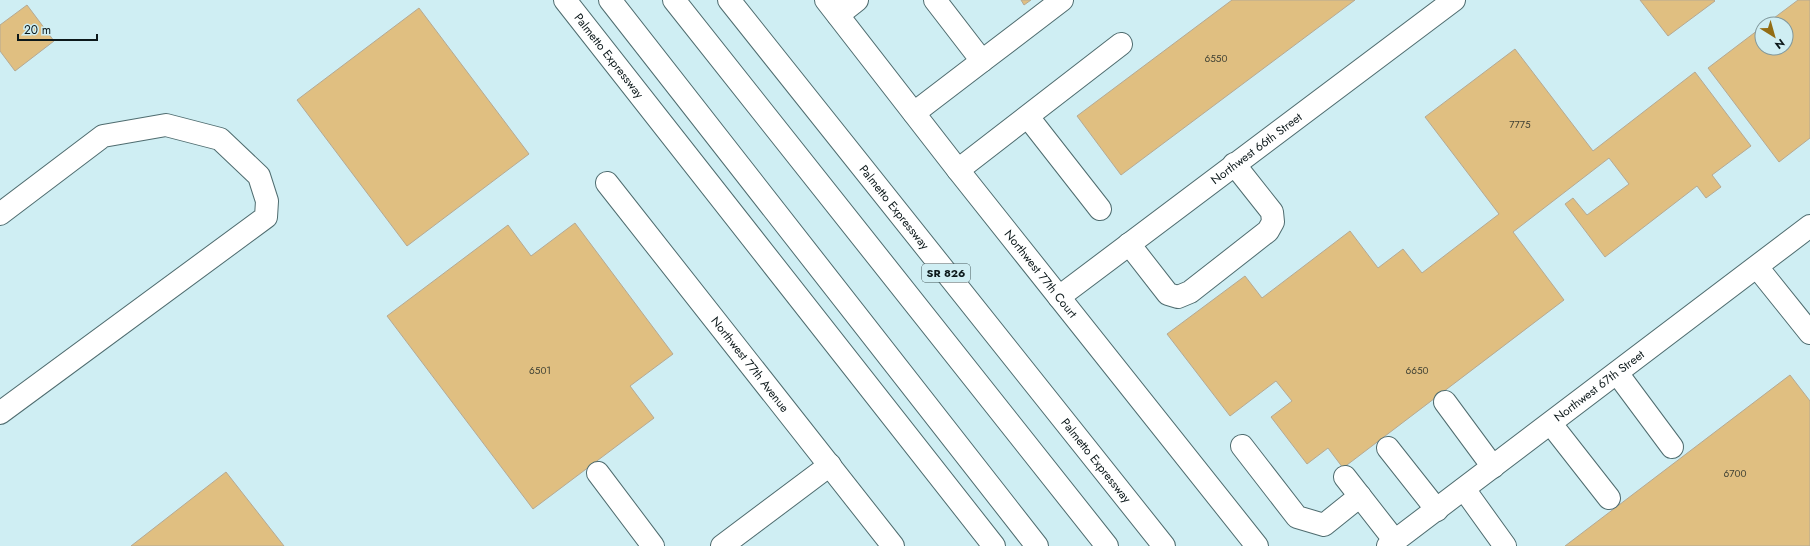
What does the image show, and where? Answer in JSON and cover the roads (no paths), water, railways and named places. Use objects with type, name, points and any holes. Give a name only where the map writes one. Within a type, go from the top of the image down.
[{"type":"main road","name":"Palmetto Expressway","points":[[565,0],[994,546]]},
{"type":"main road","points":[[610,0],[1037,546]]},
{"type":"main road","points":[[674,0],[1107,546]]},
{"type":"main road","name":"Palmetto Expressway","points":[[729,0],[1164,546]]},
{"type":"main road","points":[[832,7],[857,0]]},
{"type":"main road","points":[[935,0],[982,60]]},
{"type":"main road","points":[[914,113],[1062,0]]},
{"type":"main road","name":"Northwest 66th Street","points":[[1059,297],[1454,0]]},
{"type":"main road","name":"Northwest 77th Court","points":[[832,7],[958,170],[1256,546]]},
{"type":"main road","points":[[958,170],[1028,118],[1121,44]]},
{"type":"main road","points":[[1028,118],[1100,208]]},
{"type":"main road","points":[[0,214],[103,136],[166,125],[220,139],[259,176],[267,202],[266,217],[0,413]]},
{"type":"main road","points":[[1129,244],[1168,294],[1178,297],[1190,292],[1268,231],[1273,222],[1272,212],[1234,164]]},
{"type":"main road","name":"Northwest 77th Avenue","points":[[607,183],[893,546]]},
{"type":"main road","name":"Northwest 67th Street","points":[[1392,544],[1810,226]]},
{"type":"main road","points":[[1757,267],[1810,333]]},
{"type":"main road","points":[[1617,373],[1672,447]]},
{"type":"main road","points":[[1445,402],[1493,467]]},
{"type":"main road","points":[[1551,424],[1609,498]]},
{"type":"main road","points":[[1242,446],[1297,517],[1324,525],[1360,496]]},
{"type":"main road","points":[[1388,448],[1436,510]]},
{"type":"main road","points":[[722,546],[830,465]]},
{"type":"main road","points":[[598,474],[653,546]]},
{"type":"main road","points":[[1345,477],[1360,496],[1392,544]]},
{"type":"main road","points":[[1464,490],[1505,546]]}]
